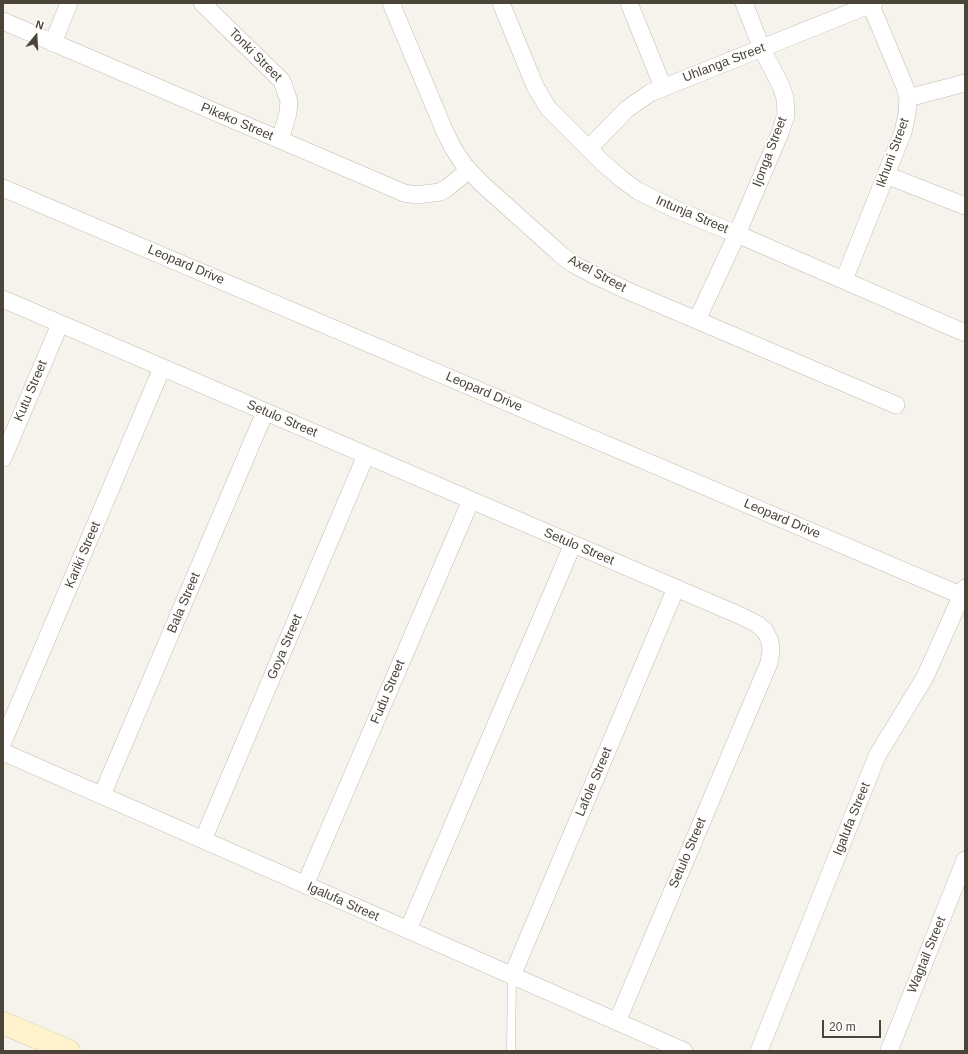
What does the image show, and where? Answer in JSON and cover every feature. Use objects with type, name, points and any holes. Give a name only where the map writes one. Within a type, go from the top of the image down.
[{"type":"main road","points":[[3,1023],[69,1051]]},
{"type":"street","points":[[53,43],[69,3]]},
{"type":"street","name":"Tonki Street","points":[[202,3],[282,81],[289,102],[288,113],[280,140]]},
{"type":"street","name":"Axel Street","points":[[391,3],[453,148],[469,170],[482,183],[559,253],[574,264],[594,275],[896,405]]},
{"type":"street","name":"Intunja Street","points":[[501,3],[535,86],[548,108],[623,180],[638,191],[677,210],[737,234],[965,333]]},
{"type":"street","points":[[629,3],[663,87]]},
{"type":"street","name":"Ijonga Street","points":[[697,320],[737,234],[780,133],[786,114],[785,98],[781,86],[762,49],[744,3]]},
{"type":"street","name":"Uhlanga Street","points":[[589,148],[627,109],[645,96],[663,87],[762,49],[871,4]]},
{"type":"street","name":"Ikhuni Street","points":[[844,280],[903,132],[907,114],[908,98],[905,87],[871,4]]},
{"type":"street","name":"Pikeko Street","points":[[3,21],[404,193],[416,195],[440,192],[469,170]]},
{"type":"street","points":[[908,98],[965,83]]},
{"type":"street","points":[[886,175],[965,206]]},
{"type":"street","name":"Leopard Drive","points":[[3,188],[964,593]]},
{"type":"street","name":"Setulo Street","points":[[3,299],[676,588],[758,624],[765,631],[770,641],[771,651],[769,663],[617,1022]]},
{"type":"street","name":"Kutu Street","points":[[3,458],[60,324]]},
{"type":"street","name":"Kariki Street","points":[[3,742],[162,368]]},
{"type":"street","name":"Bala Street","points":[[102,795],[265,412]]},
{"type":"street","name":"Goya Street","points":[[203,840],[366,455]]},
{"type":"street","name":"Fudu Street","points":[[305,885],[471,500]]},
{"type":"street","points":[[408,930],[573,544]]},
{"type":"street","name":"Lafole Street","points":[[512,976],[676,588]]},
{"type":"street","name":"Igalufa Street","points":[[759,1051],[877,756],[925,677],[964,593]]},
{"type":"street","name":"Igalufa Street","points":[[3,752],[684,1051]]},
{"type":"street","name":"Wagtail Street","points":[[888,1051],[965,860]]},
{"type":"lane","points":[[511,1051],[512,976]]}]
